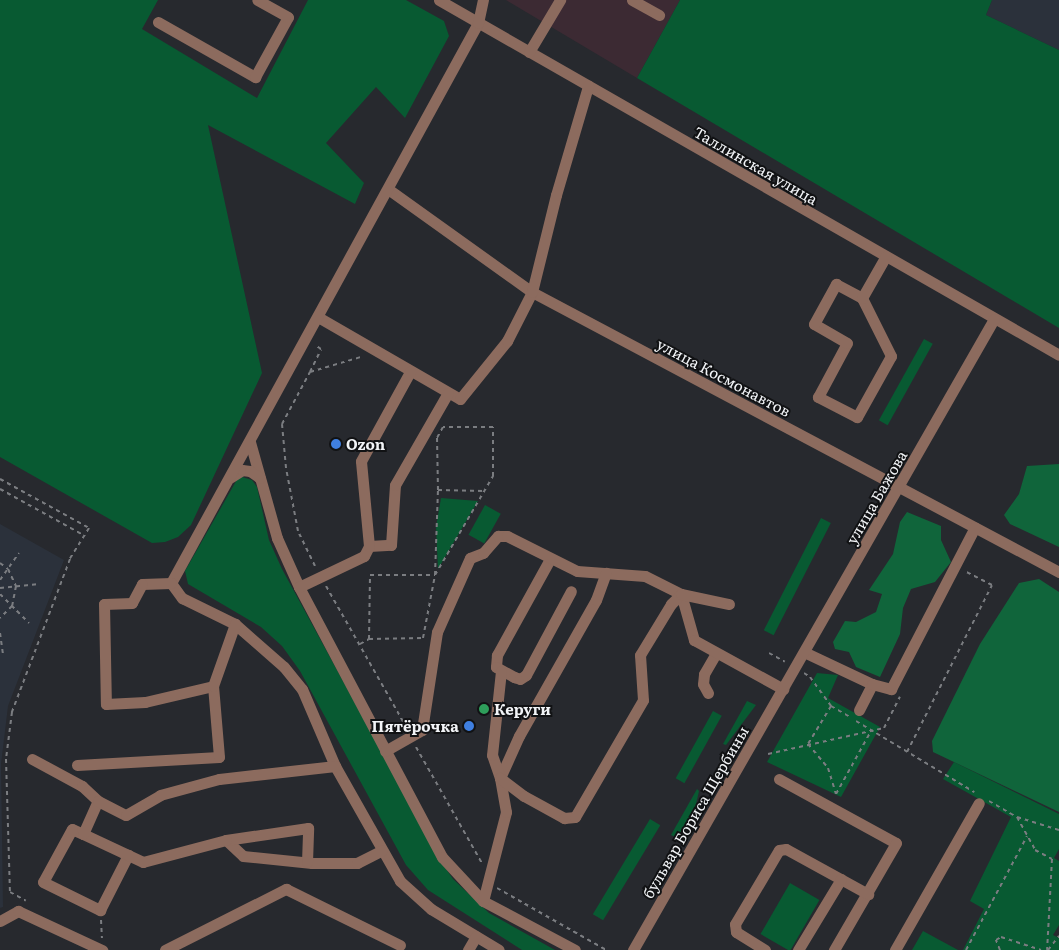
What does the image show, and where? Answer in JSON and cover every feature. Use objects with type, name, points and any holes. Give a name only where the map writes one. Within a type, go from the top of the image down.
[{"type":"street","points":[[158,22],[255,76],[288,17],[257,0]]},
{"type":"street","name":"Таллинская улица","points":[[439,0],[1059,355]]},
{"type":"street","points":[[171,583],[478,23],[484,0]]},
{"type":"street","points":[[529,52],[560,0]]},
{"type":"street","points":[[632,0],[659,15]]},
{"type":"street","points":[[318,317],[410,372],[460,399],[507,341],[532,292],[556,195],[588,86]]},
{"type":"street","name":"улица Космонавтов","points":[[388,189],[532,292],[1059,572]]},
{"type":"street","points":[[862,298],[886,256]]},
{"type":"street","points":[[836,284],[862,298],[891,356],[857,417],[818,397],[847,343],[814,324],[836,284]]},
{"type":"street","name":"улица Бажова","points":[[783,688],[900,487],[994,319]]},
{"type":"street","points":[[299,587],[364,556],[369,546],[361,461],[410,372]]},
{"type":"street","points":[[369,546],[391,545],[395,485],[448,393]]},
{"type":"street","points":[[250,442],[277,538],[299,587],[442,857],[483,901],[575,950]]},
{"type":"street","points":[[230,478],[242,470],[260,478]]},
{"type":"street","points":[[804,652],[872,684],[891,690],[975,527]]},
{"type":"street","points":[[385,751],[422,730],[437,632],[470,558],[483,553],[498,536],[507,536],[577,571],[645,576],[681,594],[729,604]]},
{"type":"street","points":[[555,561],[494,661],[501,671],[520,679],[526,675],[572,592]]},
{"type":"street","points":[[500,778],[519,736],[596,600],[606,573]]},
{"type":"street","points":[[171,583],[182,598],[235,624],[284,667],[302,689],[335,766],[400,881],[431,908],[500,950]]},
{"type":"street","points":[[171,583],[142,584],[132,602],[104,604],[106,704],[146,702],[213,686]]},
{"type":"street","points":[[681,594],[694,640],[783,688]]},
{"type":"street","points":[[500,778],[524,796],[564,818],[575,817],[643,700],[640,655],[671,604],[681,594]]},
{"type":"street","points":[[77,765],[219,757],[213,686],[235,624]]},
{"type":"street","points":[[708,693],[703,684],[704,674],[716,653]]},
{"type":"street","points":[[483,901],[506,812],[500,778],[492,755],[501,671]]},
{"type":"street","points":[[860,710],[872,684]]},
{"type":"street","name":"бульвар Бориса Щербины","points":[[633,950],[783,688]]},
{"type":"street","points":[[32,759],[82,786],[98,801],[126,815],[160,795],[219,779],[335,766]]},
{"type":"street","points":[[779,779],[896,842],[868,894],[834,950]]},
{"type":"street","points":[[895,950],[979,797]]},
{"type":"street","points":[[83,834],[98,801]]},
{"type":"street","points":[[128,855],[100,910],[42,882],[72,830],[83,834],[128,855],[143,862],[226,840],[308,828],[307,862]]},
{"type":"street","points":[[226,840],[243,856],[307,862],[357,863],[382,850]]},
{"type":"street","points":[[765,950],[736,932],[736,924],[779,850],[786,849],[868,894]]},
{"type":"street","points":[[798,950],[841,879]]},
{"type":"street","points":[[165,950],[286,889],[400,945]]},
{"type":"street","points":[[0,921],[18,911],[102,946]]},
{"type":"street","points":[[468,950],[476,936]]},
{"type":"path","points":[[367,355],[310,372],[282,424],[286,468],[298,531],[320,577],[498,888],[606,950]]},
{"type":"path","points":[[359,645],[369,639],[422,638],[435,575],[438,490],[437,438],[443,427],[493,428],[493,476],[435,575]]},
{"type":"path","points":[[0,479],[89,528],[70,559],[12,712],[6,759],[10,892],[34,905],[29,915]]},
{"type":"path","points":[[0,489],[85,536]]},
{"type":"path","points":[[438,490],[484,491]]},
{"type":"path","points":[[0,580],[19,553]]},
{"type":"path","points":[[0,563],[8,569],[16,586],[12,606],[0,618]]},
{"type":"path","points":[[907,752],[992,585],[965,571],[961,579]]},
{"type":"path","points":[[369,639],[370,575],[435,575]]},
{"type":"path","points":[[0,588],[37,584]]},
{"type":"path","points":[[0,594],[29,623]]},
{"type":"path","points":[[0,632],[3,655]]},
{"type":"path","points":[[769,654],[810,677],[831,706],[979,797],[1017,817],[1059,830]]},
{"type":"path","points":[[768,754],[884,728],[902,693]]},
{"type":"path","points":[[808,744],[831,706]]},
{"type":"path","points":[[808,744],[828,768],[836,794],[871,730]]},
{"type":"path","points":[[1017,817],[1035,850],[1052,859],[1047,950]]},
{"type":"path","points":[[966,950],[1027,836]]},
{"type":"path","points":[[100,910],[102,946]]},
{"type":"path","points":[[1047,950],[1059,936]]},
{"type":"path","points":[[1000,950],[996,940],[1000,937],[1041,950]]},
{"type":"shaded area","points":[[506,0],[680,0],[637,78]]},
{"type":"shaded area","points":[[992,0],[1059,0],[1059,50],[986,15]]},
{"type":"shaded area","points":[[0,524],[64,560],[8,706],[1,764],[3,907],[0,908]]},
{"type":"green space","points":[[0,0],[158,0],[142,29],[257,98],[308,0],[406,0],[444,21],[449,36],[405,118],[376,87],[326,143],[364,183],[355,204],[208,125],[262,373],[191,525],[178,537],[165,542],[152,543],[0,457]]},
{"type":"green space","points":[[680,0],[992,0],[986,15],[1059,50],[1059,328],[637,78]]},
{"type":"green space","points":[[924,339],[933,344],[888,425],[879,420]]},
{"type":"green space","points":[[1059,464],[1059,547],[1010,524],[1004,515],[1019,494],[1027,466]]},
{"type":"green space","points":[[239,476],[252,480],[257,487],[269,540],[282,569],[442,863],[453,879],[489,913],[555,950],[522,950],[428,890],[406,865],[300,671],[282,646],[261,627],[188,584],[185,571]]},
{"type":"green space","points":[[441,498],[478,501],[438,569],[436,527]]},
{"type":"green space","points":[[485,505],[501,514],[484,543],[469,535]]},
{"type":"green space","points":[[907,512],[941,526],[941,540],[951,562],[935,582],[911,589],[903,608],[900,634],[880,677],[856,667],[849,652],[835,649],[833,642],[845,621],[856,622],[876,612],[882,594],[869,590],[893,554],[900,522]]},
{"type":"green space","points":[[821,518],[831,523],[774,635],[764,630]]},
{"type":"green space","points":[[1039,579],[1059,592],[1059,812],[933,752],[932,741],[980,644],[1019,583]]},
{"type":"green space","points":[[817,673],[838,675],[828,698],[880,727],[841,797],[767,762]]},
{"type":"green space","points":[[747,701],[756,705],[726,745],[723,744]]},
{"type":"green space","points":[[713,711],[722,716],[684,783],[676,778]]},
{"type":"green space","points":[[954,762],[1059,814],[1059,849],[1054,858],[1059,861],[1059,925],[1053,935],[1059,938],[1059,950],[963,950],[984,909],[970,901],[1011,817],[943,779]]},
{"type":"green space","points":[[697,789],[699,791],[694,813],[679,839],[671,835]]},
{"type":"green space","points":[[650,819],[660,825],[603,920],[593,914]]},
{"type":"green space","points":[[790,883],[819,900],[791,950],[760,934]]},
{"type":"green space","points":[[923,931],[958,950],[912,950]]},
{"type":"place","name":"Ozon","points":[[336,444]]},
{"type":"place","name":"Керуги","points":[[484,709]]},
{"type":"place","name":"Пятёрочка","points":[[469,726]]}]
